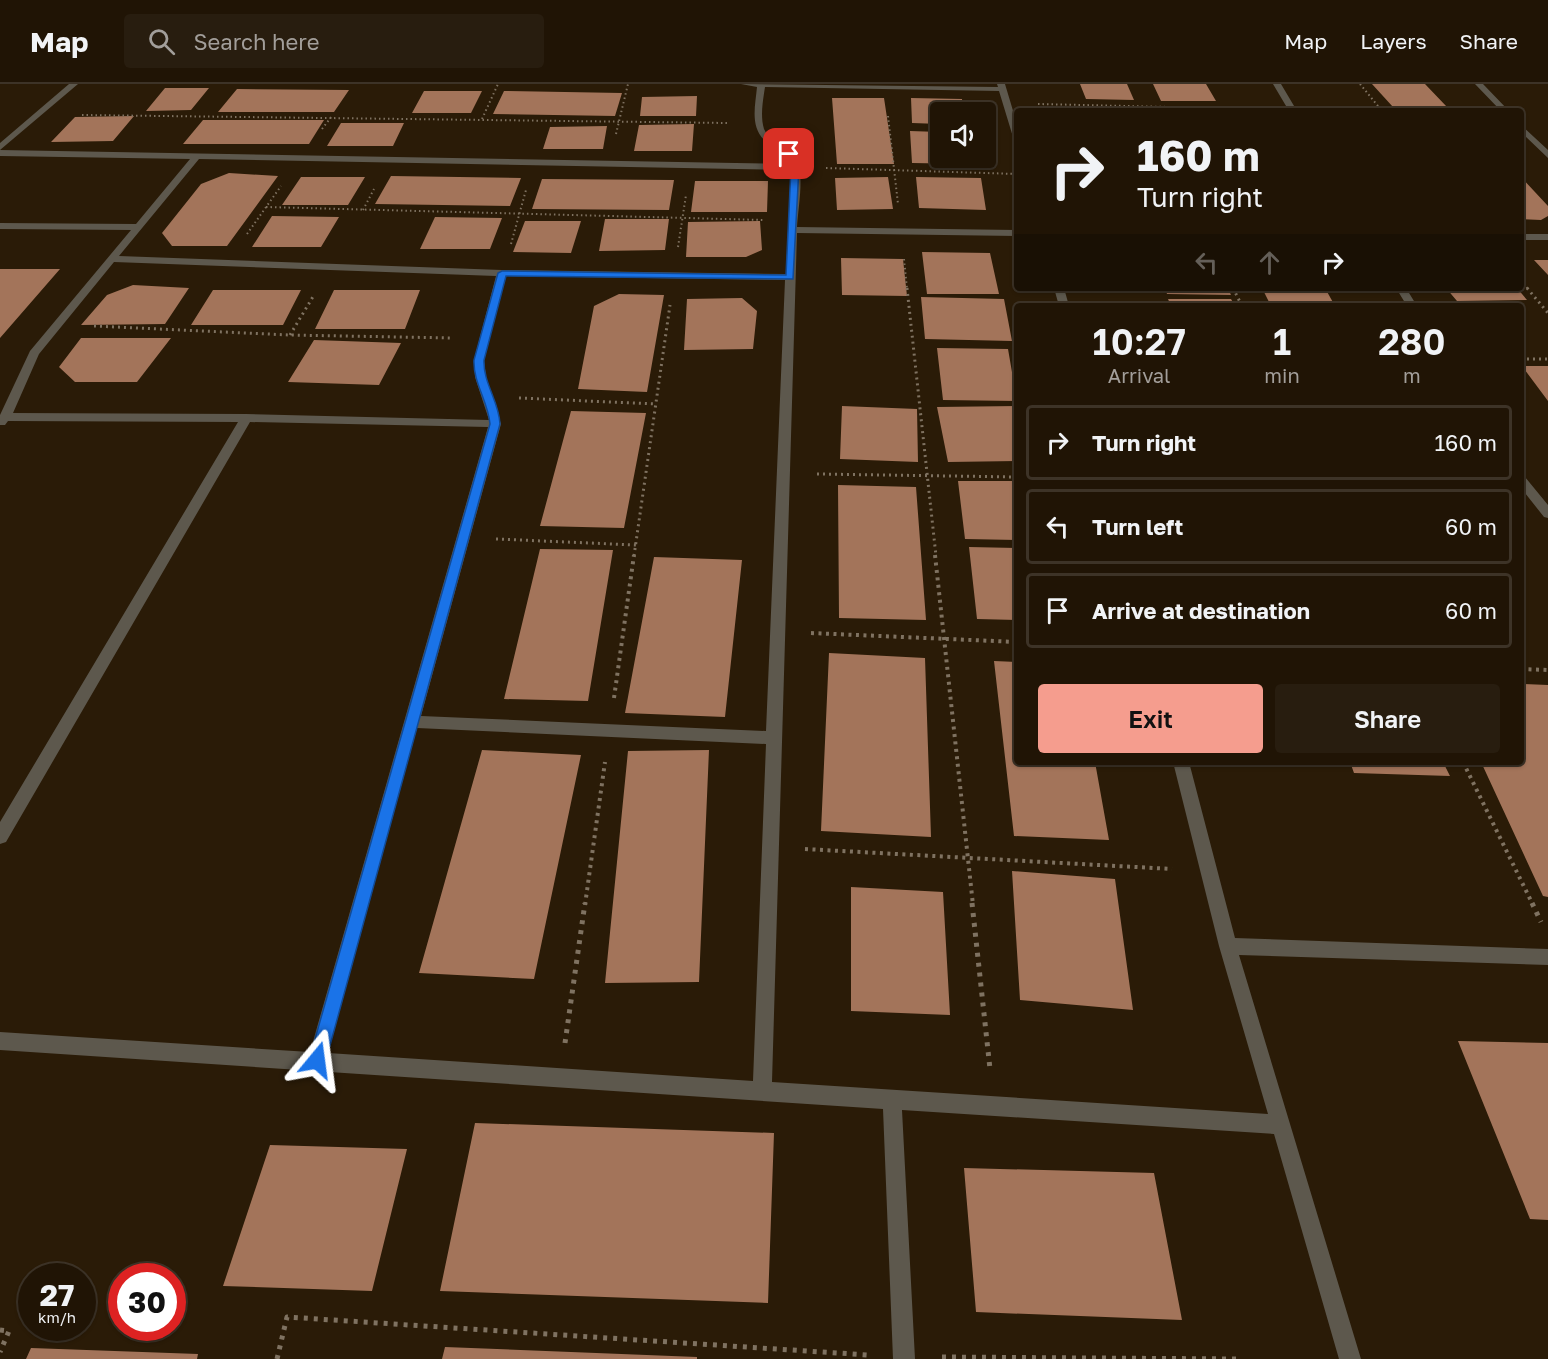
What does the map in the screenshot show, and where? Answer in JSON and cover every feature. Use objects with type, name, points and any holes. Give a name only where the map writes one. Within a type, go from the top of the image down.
[{"type":"street","points":[[0,147],[74,84]]},
{"type":"street","points":[[745,84],[884,87],[1002,86],[1014,127]]},
{"type":"street","points":[[761,84],[759,124],[762,133],[789,154],[795,167],[782,473],[762,1089]]},
{"type":"street","points":[[1277,84],[1292,108]]},
{"type":"street","points":[[1479,84],[1502,108]]},
{"type":"street","points":[[1524,130],[1548,155]]},
{"type":"street","points":[[0,153],[795,167]]},
{"type":"street","points":[[3,420],[21,389],[27,365],[196,156]]},
{"type":"street","points":[[792,225],[901,231],[1014,233]]},
{"type":"street","points":[[0,226],[138,227]]},
{"type":"street","points":[[1524,237],[1548,237]]},
{"type":"street","points":[[111,259],[502,273],[790,277]]},
{"type":"street","points":[[317,1060],[495,424],[490,397],[478,373],[502,273]]},
{"type":"street","points":[[3,420],[246,418],[495,424]]},
{"type":"street","points":[[0,837],[246,418]]},
{"type":"street","points":[[1524,484],[1548,514]]},
{"type":"street","points":[[413,722],[775,738]]},
{"type":"street","points":[[1182,765],[1228,946],[1350,1359]]},
{"type":"street","points":[[1228,946],[1548,957]]},
{"type":"street","points":[[0,1041],[762,1089],[1280,1125]]},
{"type":"street","points":[[892,1098],[904,1358]]},
{"type":"path","points":[[482,119],[498,84]]},
{"type":"path","points":[[609,164],[628,84]]},
{"type":"path","points":[[1360,84],[1380,108]]},
{"type":"path","points":[[884,87],[928,475],[993,1105]]},
{"type":"path","points":[[1007,104],[1198,108]]},
{"type":"path","points":[[37,115],[759,124]]},
{"type":"path","points":[[502,273],[534,162]]},
{"type":"path","points":[[560,1076],[690,165]]},
{"type":"path","points":[[795,167],[1014,174]]},
{"type":"path","points":[[266,207],[682,218],[792,225]]},
{"type":"path","points":[[289,335],[330,268]]},
{"type":"path","points":[[1524,284],[1548,313]]},
{"type":"path","points":[[58,325],[289,335],[485,339]]},
{"type":"path","points":[[1524,359],[1548,359]]},
{"type":"path","points":[[490,397],[656,404]]},
{"type":"path","points":[[782,473],[1014,477]]},
{"type":"path","points":[[464,537],[636,545]]},
{"type":"path","points":[[778,632],[1014,642]]},
{"type":"path","points":[[1524,669],[1548,670]]},
{"type":"path","points":[[1464,765],[1543,926]]},
{"type":"path","points":[[771,848],[1209,871]]},
{"type":"path","points":[[277,1359],[287,1317],[904,1358],[1238,1359]]},
{"type":"path","points":[[0,1330],[9,1331],[0,1352]]},
{"type":"building","points":[[1080,84],[1127,84],[1134,100],[1086,99]]},
{"type":"building","points":[[1153,84],[1206,84],[1216,101],[1161,101]]},
{"type":"building","points":[[1372,84],[1425,84],[1447,107],[1393,107]]},
{"type":"building","points":[[165,88],[209,88],[191,110],[146,111]]},
{"type":"building","points":[[237,89],[349,90],[334,112],[218,112]]},
{"type":"building","points":[[424,91],[482,91],[471,113],[412,113]]},
{"type":"building","points":[[504,91],[622,93],[615,116],[493,114]]},
{"type":"building","points":[[697,96],[696,116],[640,116],[642,97]]},
{"type":"building","points":[[832,98],[884,98],[894,164],[837,164]]},
{"type":"building","points":[[911,98],[962,99],[962,102],[930,102],[930,124],[912,123]]},
{"type":"building","points":[[1374,106],[1376,108],[1329,108]]},
{"type":"building","points":[[134,116],[113,141],[51,142],[75,117]]},
{"type":"building","points":[[203,120],[324,120],[309,144],[183,144]]},
{"type":"building","points":[[341,123],[404,123],[393,146],[327,146]]},
{"type":"building","points":[[694,124],[692,151],[634,151],[639,125]]},
{"type":"building","points":[[607,126],[603,149],[543,149],[550,127]]},
{"type":"building","points":[[910,131],[930,132],[930,163],[912,163]]},
{"type":"building","points":[[229,173],[278,176],[227,246],[172,246],[162,233],[201,184]]},
{"type":"building","points":[[391,176],[521,178],[510,206],[375,204]]},
{"type":"building","points":[[301,177],[365,177],[348,205],[282,205]]},
{"type":"building","points":[[888,177],[893,209],[837,210],[835,178]]},
{"type":"building","points":[[916,177],[981,178],[986,210],[919,208]]},
{"type":"building","points":[[542,179],[674,180],[669,210],[532,209]]},
{"type":"building","points":[[1524,180],[1548,206],[1548,216],[1541,220],[1524,219]]},
{"type":"building","points":[[695,181],[768,181],[767,212],[691,212]]},
{"type":"building","points":[[272,216],[339,217],[321,247],[252,247]]},
{"type":"building","points":[[435,217],[502,218],[490,249],[420,249]]},
{"type":"building","points":[[605,219],[669,219],[665,250],[599,251]]},
{"type":"building","points":[[525,221],[581,221],[571,253],[513,252]]},
{"type":"building","points":[[760,221],[762,250],[746,257],[686,257],[688,222]]},
{"type":"building","points":[[922,252],[990,253],[999,294],[927,294]]},
{"type":"building","points":[[841,258],[903,259],[907,296],[842,295]]},
{"type":"building","points":[[1534,260],[1548,260],[1548,275]]},
{"type":"building","points":[[0,269],[60,269],[0,338]]},
{"type":"building","points":[[133,285],[189,288],[165,324],[81,325],[107,295]]},
{"type":"building","points":[[213,290],[301,290],[283,325],[191,325]]},
{"type":"building","points":[[334,290],[420,290],[405,329],[315,329]]},
{"type":"building","points":[[1166,291],[1229,291],[1231,295],[1167,294]]},
{"type":"building","points":[[1264,291],[1327,291],[1333,303],[1270,303]]},
{"type":"building","points":[[1449,291],[1520,291],[1527,300],[1457,301]]},
{"type":"building","points":[[619,294],[664,295],[647,392],[578,389],[594,306]]},
{"type":"building","points":[[921,297],[1004,299],[1012,341],[925,339]]},
{"type":"building","points":[[742,298],[757,311],[753,349],[684,350],[687,299]]},
{"type":"building","points":[[1168,299],[1231,299],[1233,303],[1170,303]]},
{"type":"building","points":[[81,338],[171,338],[137,382],[75,382],[59,367]]},
{"type":"building","points":[[314,340],[401,343],[379,385],[288,382]]},
{"type":"building","points":[[937,348],[1008,349],[1014,384],[1014,401],[943,400]]},
{"type":"building","points":[[1524,366],[1548,366],[1548,401],[1524,369]]},
{"type":"building","points":[[842,406],[917,409],[918,462],[840,459]]},
{"type":"building","points":[[1014,406],[1014,461],[948,462],[937,407]]},
{"type":"building","points":[[571,411],[646,413],[624,528],[540,526]]},
{"type":"building","points":[[958,481],[1014,481],[1014,540],[965,539]]},
{"type":"building","points":[[838,485],[916,487],[926,620],[839,618]]},
{"type":"building","points":[[969,547],[1014,548],[1014,620],[977,619]]},
{"type":"building","points":[[540,549],[613,550],[588,701],[504,699]]},
{"type":"building","points":[[654,557],[742,560],[725,717],[625,713]]},
{"type":"building","points":[[829,653],[925,658],[931,837],[821,831]]},
{"type":"building","points":[[994,661],[1014,662],[1014,765],[1096,765],[1109,840],[1014,836]]},
{"type":"building","points":[[1524,684],[1548,685],[1548,897],[1543,896],[1482,765],[1524,765]]},
{"type":"building","points":[[482,750],[581,755],[534,979],[419,973]]},
{"type":"building","points":[[709,750],[699,982],[605,983],[628,751]]},
{"type":"building","points":[[1351,765],[1444,765],[1450,776],[1354,773]]},
{"type":"building","points":[[1012,871],[1115,879],[1133,1010],[1020,1000]]},
{"type":"building","points":[[851,887],[943,892],[950,1015],[851,1011]]},
{"type":"building","points":[[1458,1041],[1548,1043],[1548,1220],[1530,1219]]},
{"type":"building","points":[[475,1123],[774,1133],[768,1303],[440,1291]]},
{"type":"building","points":[[270,1145],[407,1149],[372,1291],[223,1286]]},
{"type":"building","points":[[964,1168],[1154,1173],[1182,1320],[976,1312]]},
{"type":"building","points":[[445,1347],[697,1357],[697,1359],[442,1359]]},
{"type":"building","points":[[31,1348],[198,1354],[197,1359],[26,1359]]},
{"type":"route","points":[[317,1060],[495,424],[490,397],[478,373],[479,360],[502,273],[790,277],[795,167],[789,154]]}]
